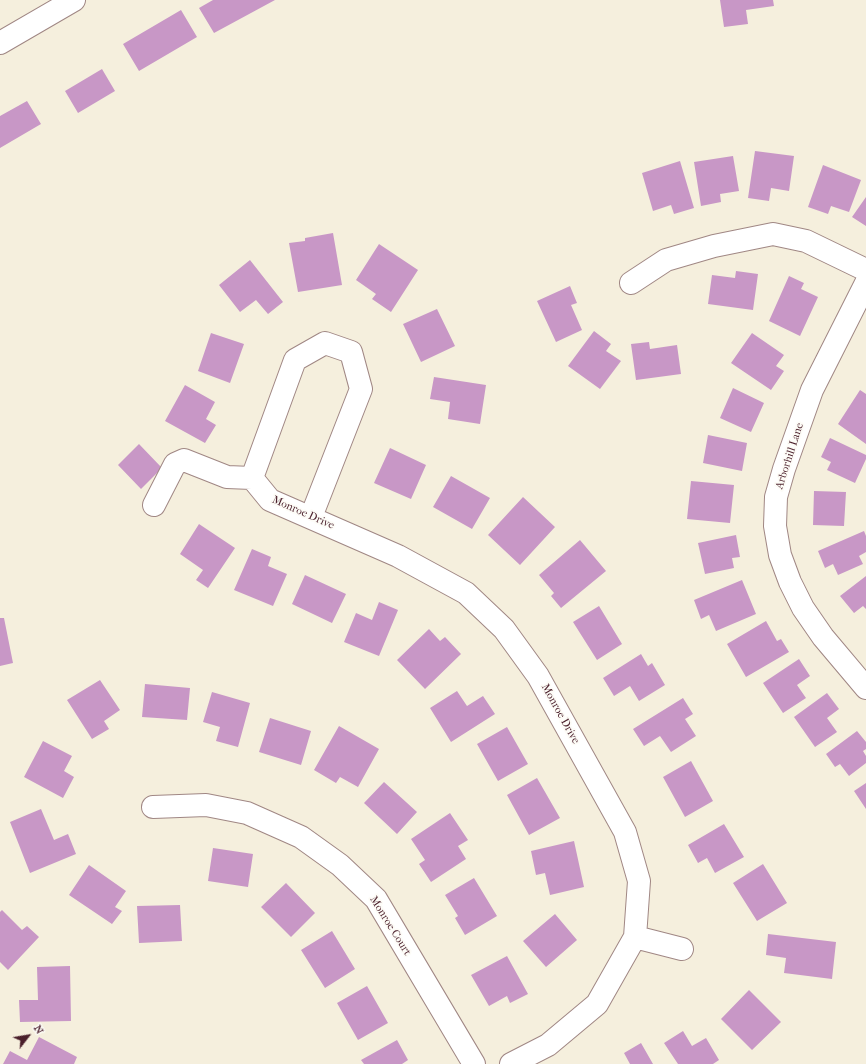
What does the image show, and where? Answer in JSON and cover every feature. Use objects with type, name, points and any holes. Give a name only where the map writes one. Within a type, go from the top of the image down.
[{"type":"street","points":[[0,43],[74,0]]},
{"type":"street","points":[[631,283],[666,260],[714,246],[773,234],[806,241],[866,270]]},
{"type":"street","name":"Arborhill Lane","points":[[866,283],[812,390],[776,497],[775,526],[780,555],[790,582],[803,608],[823,637],[866,688]]},
{"type":"street","points":[[154,505],[175,464],[184,460],[227,477],[252,478],[295,360],[325,343],[351,352],[361,389],[311,517]]},
{"type":"street","name":"Monroe Drive","points":[[252,478],[270,500],[398,556],[466,593],[504,629],[538,676],[625,832],[639,881],[635,937],[597,1004],[548,1045],[511,1064]]},
{"type":"street","name":"Monroe Court","points":[[153,807],[206,805],[247,813],[301,837],[340,865],[376,900],[474,1064]]},
{"type":"street","points":[[635,937],[682,949]]},
{"type":"building","points":[[213,0],[275,0],[214,33],[199,8]]},
{"type":"building","points":[[720,0],[773,0],[774,6],[746,10],[748,24],[724,27]]},
{"type":"building","points":[[181,10],[197,37],[139,71],[123,44]]},
{"type":"building","points":[[102,69],[115,91],[78,113],[65,91]]},
{"type":"building","points":[[27,101],[41,124],[0,148],[0,116]]},
{"type":"building","points":[[755,151],[794,156],[789,191],[771,188],[769,201],[748,198]]},
{"type":"building","points":[[733,156],[739,191],[720,194],[721,202],[701,206],[694,162]]},
{"type":"building","points":[[680,161],[694,208],[674,214],[671,205],[653,211],[642,173]]},
{"type":"building","points":[[823,165],[861,180],[849,212],[831,206],[828,214],[808,207]]},
{"type":"building","points":[[866,197],[866,226],[852,217]]},
{"type":"building","points":[[333,233],[342,285],[298,292],[289,243],[305,241],[305,238]]},
{"type":"building","points":[[379,244],[418,270],[391,312],[372,299],[376,294],[356,280]]},
{"type":"building","points":[[250,260],[283,302],[268,314],[256,300],[240,312],[219,285]]},
{"type":"building","points":[[736,271],[758,274],[753,310],[708,304],[712,275],[735,278]]},
{"type":"building","points":[[789,276],[804,283],[801,289],[818,297],[800,336],[769,321]]},
{"type":"building","points":[[570,286],[577,303],[571,305],[582,330],[556,342],[537,301]]},
{"type":"building","points":[[437,309],[455,346],[421,362],[403,324]]},
{"type":"building","points":[[594,331],[611,344],[606,351],[621,361],[600,389],[568,366]]},
{"type":"building","points":[[211,333],[244,344],[230,383],[198,371]]},
{"type":"building","points":[[752,333],[784,355],[776,366],[784,371],[771,390],[731,363]]},
{"type":"building","points":[[649,342],[650,349],[677,345],[681,374],[636,380],[631,344]]},
{"type":"building","points":[[434,377],[486,385],[480,424],[448,419],[450,402],[430,399]]},
{"type":"building","points":[[185,385],[215,402],[206,419],[216,425],[205,443],[165,421]]},
{"type":"building","points":[[733,388],[764,403],[751,432],[720,418]]},
{"type":"building","points":[[860,390],[866,394],[866,444],[838,424]]},
{"type":"building","points":[[708,435],[747,443],[742,471],[703,463]]},
{"type":"building","points":[[830,438],[866,455],[866,459],[855,483],[827,470],[831,462],[821,457]]},
{"type":"building","points":[[139,444],[162,468],[141,489],[118,465]]},
{"type":"building","points":[[390,448],[426,465],[411,499],[374,483]]},
{"type":"building","points":[[451,476],[490,498],[472,529],[433,507]]},
{"type":"building","points":[[691,481],[734,485],[730,523],[687,519]]},
{"type":"building","points":[[814,491],[846,492],[844,526],[813,525]]},
{"type":"building","points":[[523,497],[555,527],[520,565],[488,535]]},
{"type":"building","points":[[199,524],[235,548],[208,588],[196,580],[203,570],[180,554]]},
{"type":"building","points":[[864,531],[866,536],[866,552],[859,556],[863,564],[838,575],[833,564],[825,568],[818,551]]},
{"type":"building","points":[[736,535],[740,557],[732,558],[734,568],[705,574],[698,543]]},
{"type":"building","points":[[580,540],[606,571],[561,608],[551,596],[554,593],[539,575]]},
{"type":"building","points":[[252,549],[271,557],[268,566],[287,574],[273,606],[234,590]]},
{"type":"building","points":[[305,575],[346,594],[332,623],[292,604]]},
{"type":"building","points":[[866,576],[866,609],[863,606],[854,613],[840,596]]},
{"type":"building","points":[[742,580],[756,614],[716,631],[709,615],[701,619],[694,600]]},
{"type":"building","points":[[379,602],[398,610],[379,656],[344,642],[356,613],[372,620]]},
{"type":"building","points":[[599,606],[622,644],[597,660],[573,622]]},
{"type":"building","points":[[0,618],[4,618],[13,663],[0,666]]},
{"type":"building","points":[[766,621],[777,641],[781,639],[789,652],[746,677],[727,644]]},
{"type":"building","points":[[429,629],[440,641],[445,637],[461,654],[425,689],[397,660]]},
{"type":"building","points":[[641,654],[648,666],[652,663],[665,685],[639,701],[630,686],[614,696],[603,678]]},
{"type":"building","points":[[799,659],[810,676],[797,685],[806,698],[783,713],[763,683]]},
{"type":"building","points":[[100,680],[120,710],[104,721],[109,729],[92,739],[67,700]]},
{"type":"building","points":[[145,684],[190,688],[187,720],[142,717]]},
{"type":"building","points":[[457,691],[467,706],[483,696],[495,714],[451,742],[430,708]]},
{"type":"building","points":[[212,692],[250,703],[238,747],[216,741],[220,727],[203,722]]},
{"type":"building","points":[[827,693],[839,709],[827,718],[837,732],[815,747],[794,717]]},
{"type":"building","points":[[683,698],[693,714],[685,719],[696,736],[671,752],[660,736],[644,746],[633,729]]},
{"type":"building","points":[[270,718],[311,731],[301,765],[259,752]]},
{"type":"building","points":[[339,726],[379,749],[358,787],[340,777],[336,783],[314,770]]},
{"type":"building","points":[[507,727],[528,764],[498,781],[477,744]]},
{"type":"building","points":[[857,731],[866,742],[866,749],[863,751],[866,756],[866,763],[849,776],[840,764],[835,767],[826,754]]},
{"type":"building","points":[[43,741],[72,756],[64,771],[74,777],[63,798],[24,777]]},
{"type":"building","points":[[691,761],[713,801],[685,817],[663,777]]},
{"type":"building","points":[[537,778],[560,818],[529,835],[507,795]]},
{"type":"building","points":[[384,782],[417,812],[397,834],[364,803]]},
{"type":"building","points":[[866,783],[866,809],[854,791]]},
{"type":"building","points":[[41,809],[54,840],[68,834],[76,854],[30,873],[10,822]]},
{"type":"building","points":[[450,813],[468,840],[458,846],[466,859],[431,882],[419,864],[425,860],[411,839]]},
{"type":"building","points":[[724,824],[744,857],[715,873],[707,858],[698,863],[688,845]]},
{"type":"building","points":[[574,841],[584,887],[550,895],[545,873],[536,875],[531,851]]},
{"type":"building","points":[[213,848],[253,854],[248,887],[208,881]]},
{"type":"building","points":[[763,864],[787,903],[757,921],[733,883]]},
{"type":"building","points":[[89,865],[126,891],[115,907],[122,911],[112,924],[69,895]]},
{"type":"building","points":[[474,878],[497,916],[465,935],[455,918],[458,916],[445,895]]},
{"type":"building","points":[[286,883],[315,913],[291,937],[261,907]]},
{"type":"building","points":[[180,905],[182,941],[139,943],[137,906]]},
{"type":"building","points":[[2,910],[22,930],[27,926],[39,937],[8,970],[0,962],[0,912]]},
{"type":"building","points":[[555,914],[577,940],[546,967],[523,941]]},
{"type":"building","points":[[332,931],[355,969],[325,988],[301,950]]},
{"type":"building","points":[[768,934],[836,942],[832,979],[784,973],[786,958],[766,955]]},
{"type":"building","points":[[507,956],[528,994],[510,1003],[507,996],[489,1006],[471,975]]},
{"type":"building","points":[[70,966],[71,1021],[20,1022],[19,1000],[38,1000],[37,967]]},
{"type":"building","points":[[367,986],[388,1023],[358,1040],[337,1003]]},
{"type":"building","points":[[749,990],[781,1022],[752,1050],[721,1019]]},
{"type":"building","points":[[683,1031],[692,1046],[706,1038],[719,1060],[713,1064],[678,1064],[664,1043]]},
{"type":"building","points":[[39,1037],[77,1057],[74,1064],[3,1064],[10,1051],[27,1060]]},
{"type":"building","points":[[397,1040],[408,1060],[402,1064],[364,1064],[361,1060]]},
{"type":"building","points":[[641,1043],[653,1064],[630,1064],[624,1053]]}]
